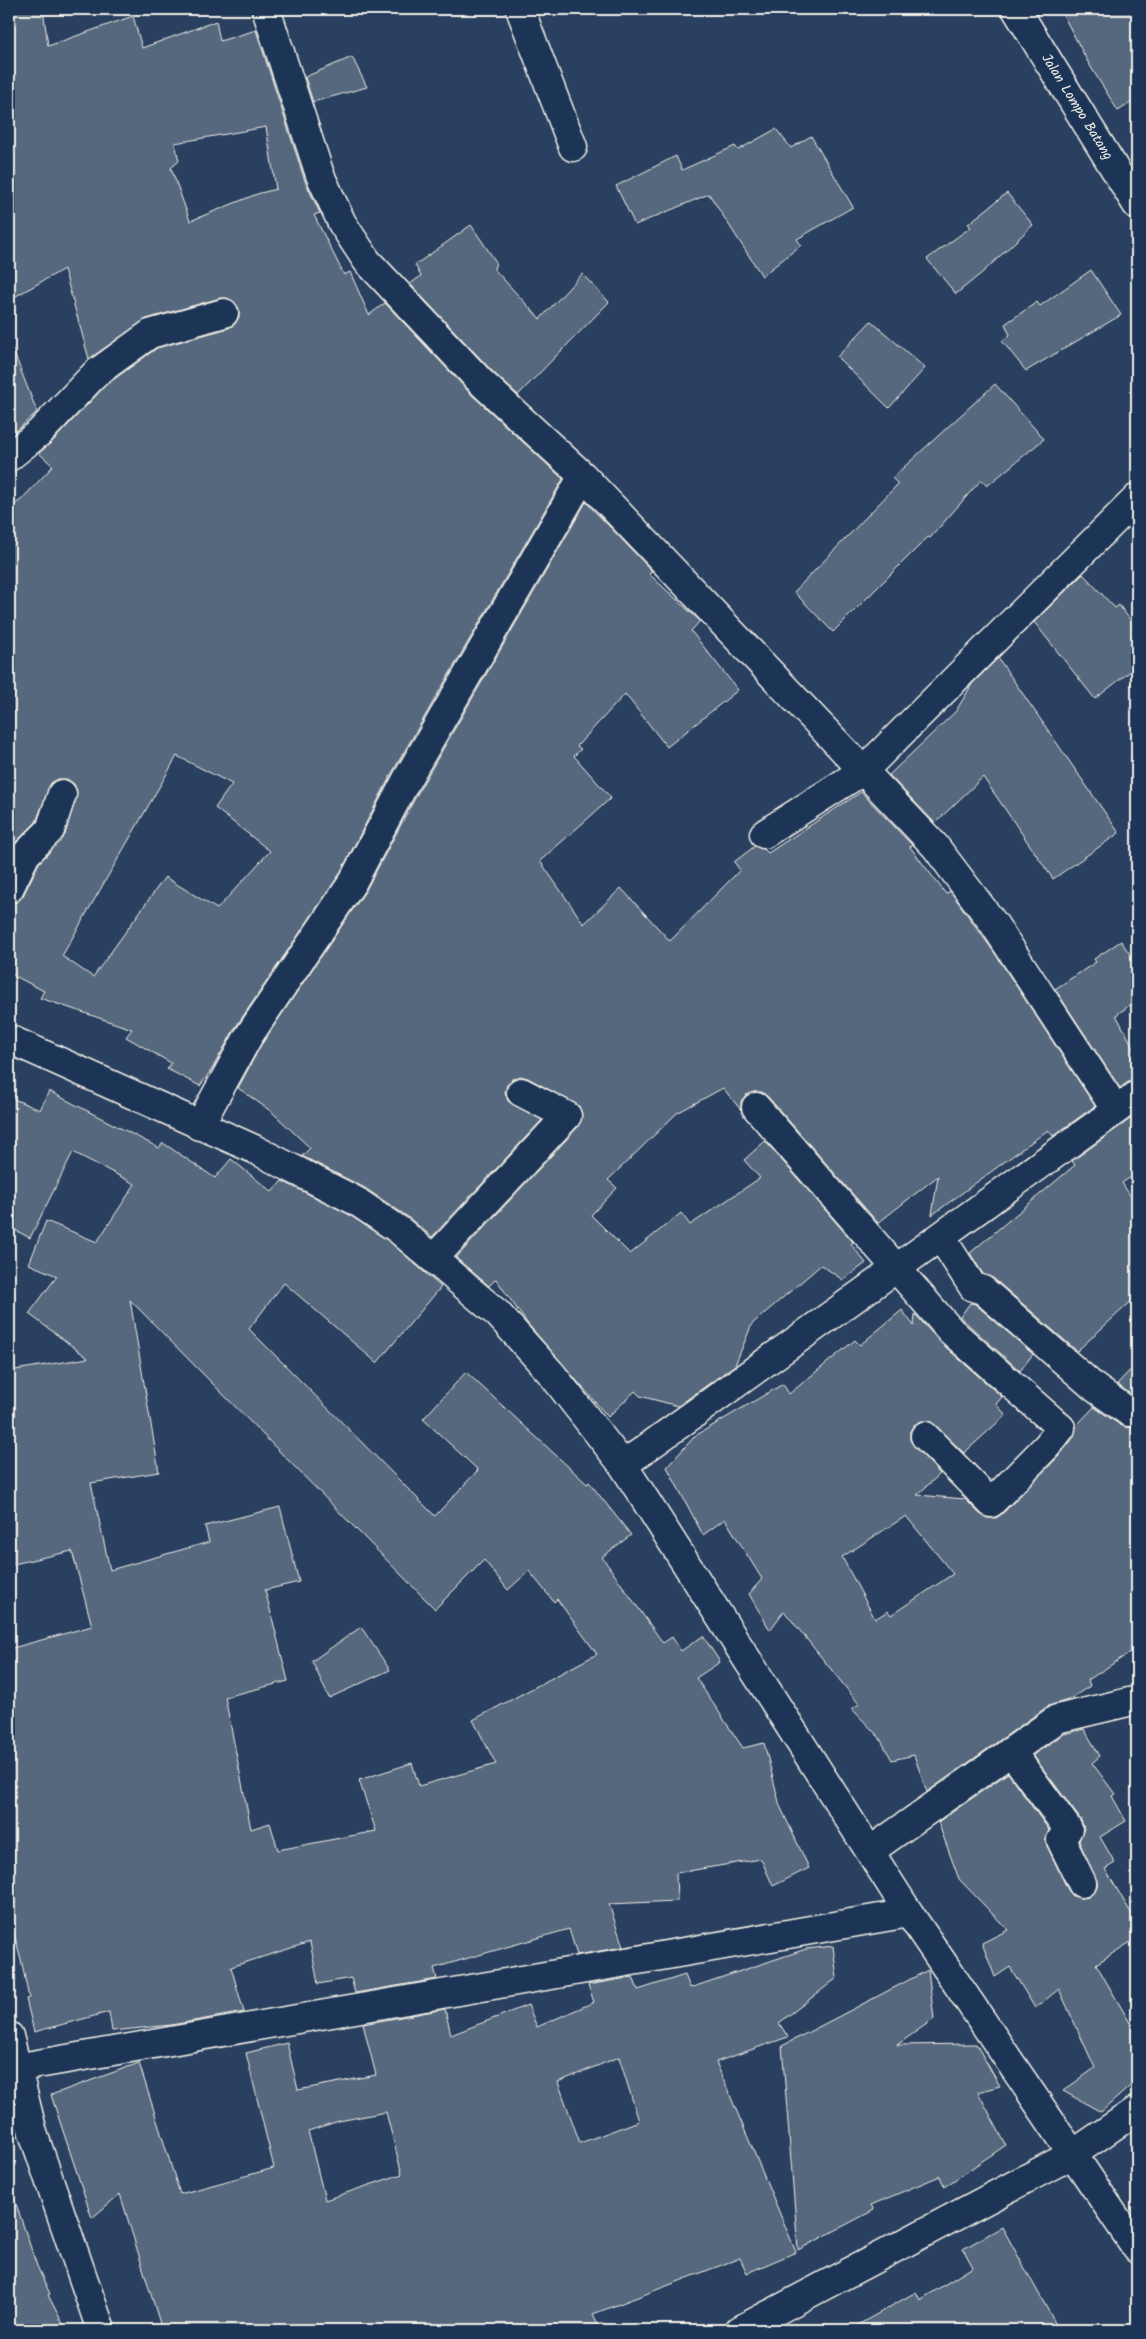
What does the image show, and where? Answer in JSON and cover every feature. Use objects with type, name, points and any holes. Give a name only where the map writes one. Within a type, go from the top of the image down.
[{"type":"main road","points":[[266,9],[320,175],[342,223],[367,261],[482,382],[583,476],[935,846],[1127,1103],[623,1465]]},
{"type":"main road","points":[[520,9],[573,147]]},
{"type":"main road","name":"Jalan Lompo Batang","points":[[1016,9],[1137,205]]},
{"type":"main road","points":[[9,457],[40,432],[96,373],[150,334],[224,313]]},
{"type":"main road","points":[[199,1126],[248,1037],[352,883],[407,779],[583,476]]},
{"type":"main road","points":[[764,834],[864,770],[1137,498]]},
{"type":"main road","points":[[9,889],[26,854],[50,830],[62,794]]},
{"type":"main road","points":[[9,1039],[199,1126],[254,1149],[356,1201],[399,1230],[434,1258],[504,1322],[551,1373],[623,1465],[909,1913],[1137,2248]]},
{"type":"main road","points":[[434,1258],[567,1116],[521,1092]]},
{"type":"main road","points":[[756,1107],[895,1269],[951,1331],[1061,1428],[1047,1446],[991,1503],[925,1436]]},
{"type":"main road","points":[[941,1237],[973,1287],[984,1290],[1095,1388],[1129,1412]]},
{"type":"main road","points":[[870,1850],[1057,1719],[1137,1700]]},
{"type":"main road","points":[[1011,1751],[1068,1829],[1061,1840],[1082,1882]]},
{"type":"main road","points":[[13,2068],[909,1913]]},
{"type":"main road","points":[[9,2036],[13,2068],[33,2133],[101,2330]]},
{"type":"main road","points":[[740,2330],[1072,2154],[1137,2110]]},
{"type":"building","points":[[9,9],[43,9],[48,46],[133,16],[142,48],[216,21],[220,41],[256,30],[305,181],[320,213],[314,215],[344,275],[350,272],[369,315],[385,303],[471,394],[563,479],[393,771],[339,875],[235,1028],[200,1086],[167,1069],[171,1063],[126,1037],[132,1029],[40,998],[44,991],[9,973],[9,904],[17,902],[23,896],[39,863],[65,835],[77,791],[74,784],[67,779],[58,779],[51,783],[36,822],[15,843],[9,854],[9,508],[21,500],[53,466],[39,453],[51,443],[106,385],[157,348],[229,328],[235,324],[239,317],[239,309],[234,302],[227,298],[220,298],[146,319],[89,359],[64,269],[9,300]],"holes":[[[266,127],[276,189],[257,194],[190,221],[171,168],[179,161],[175,143]],[[177,756],[232,784],[215,808],[270,851],[217,909],[165,877],[93,977],[62,956]]]},
{"type":"building","points":[[1060,9],[1137,9],[1137,99],[1118,111],[1089,64]]},
{"type":"building","points":[[352,57],[367,87],[313,102],[305,77]]},
{"type":"building","points":[[776,129],[791,148],[811,136],[853,207],[797,239],[801,245],[762,276],[709,194],[635,225],[616,186],[676,156],[682,170],[735,146],[738,150]]},
{"type":"building","points":[[1007,193],[1033,225],[983,272],[956,294],[927,259],[971,227],[968,224]]},
{"type":"building","points":[[471,225],[496,262],[494,269],[540,319],[582,274],[609,302],[518,395],[493,372],[410,284],[421,276],[415,265]]},
{"type":"building","points":[[1091,270],[1121,315],[1026,371],[1002,341],[1010,335],[1005,324],[1037,302],[1040,306]]},
{"type":"building","points":[[871,321],[925,368],[889,408],[837,357]]},
{"type":"building","points":[[11,345],[37,412],[15,432],[9,427],[9,346]]},
{"type":"building","points":[[995,384],[1044,439],[987,486],[981,480],[930,538],[928,537],[833,632],[794,592],[898,484],[892,478]]},
{"type":"building","points":[[586,502],[652,571],[649,574],[700,621],[691,631],[738,690],[667,747],[625,694],[577,746],[581,749],[574,756],[611,798],[540,861],[584,924],[621,888],[670,941],[740,870],[734,862],[755,846],[768,853],[861,792],[912,845],[910,847],[946,894],[950,891],[994,952],[1095,1106],[1053,1136],[1048,1130],[932,1215],[938,1176],[878,1223],[762,1092],[746,1095],[741,1101],[741,1110],[723,1088],[677,1113],[608,1180],[617,1188],[591,1215],[630,1254],[681,1213],[690,1225],[760,1178],[744,1160],[765,1141],[853,1242],[851,1244],[866,1263],[843,1280],[821,1265],[752,1324],[735,1365],[678,1406],[640,1396],[635,1391],[608,1417],[527,1323],[496,1279],[489,1286],[456,1258],[578,1127],[582,1114],[579,1106],[528,1078],[520,1076],[512,1079],[507,1085],[505,1092],[508,1101],[542,1120],[432,1237],[408,1217],[365,1188],[302,1156],[310,1148],[272,1112],[238,1088],[261,1045],[366,890],[421,787]]},
{"type":"building","points":[[1083,574],[1115,608],[1119,605],[1137,629],[1137,666],[1095,699],[1034,622]]},
{"type":"building","points":[[998,658],[1119,833],[1053,879],[983,777],[935,823],[889,775],[956,711],[972,684]]},
{"type":"building","points":[[1121,941],[1137,965],[1137,1000],[1116,1015],[1137,1054],[1137,1080],[1128,1082],[1120,1088],[1055,989],[1096,962],[1094,959]]},
{"type":"building","points":[[49,1091],[159,1148],[163,1143],[215,1178],[231,1159],[272,1192],[282,1181],[348,1214],[390,1242],[441,1287],[377,1363],[284,1283],[249,1329],[435,1516],[478,1470],[423,1419],[466,1372],[587,1484],[589,1482],[631,1535],[602,1557],[663,1643],[672,1637],[681,1651],[703,1636],[720,1662],[696,1678],[743,1748],[764,1743],[780,1806],[809,1868],[773,1886],[761,1859],[676,1873],[677,1901],[609,1904],[623,1947],[577,1955],[569,1929],[434,1968],[437,1979],[355,1993],[351,1978],[318,1984],[310,1942],[231,1967],[244,2012],[171,2025],[112,2031],[109,2012],[34,2032],[26,1999],[29,1998],[21,1959],[9,1916],[9,1649],[92,1626],[72,1551],[9,1565],[9,1371],[88,1358],[29,1314],[57,1276],[29,1264],[46,1221],[97,1242],[135,1184],[73,1152],[30,1238],[9,1227],[9,1097],[40,1110]],"holes":[[[130,1300],[435,1609],[484,1560],[508,1590],[529,1571],[554,1602],[557,1599],[597,1654],[473,1720],[496,1764],[419,1786],[412,1763],[359,1780],[376,1831],[278,1850],[270,1823],[251,1829],[225,1697],[288,1681],[265,1590],[299,1582],[280,1507],[205,1526],[209,1542],[110,1570],[91,1483],[159,1472]]]},
{"type":"building","points":[[1137,1114],[1137,1173],[1122,1183],[1137,1206],[1137,1296],[1077,1351],[993,1278],[983,1274],[970,1253],[1075,1165],[1072,1161]]},
{"type":"building","points":[[970,1303],[975,1304],[1033,1354],[1020,1371],[960,1317]]},
{"type":"building","points":[[902,1310],[914,1326],[915,1314],[941,1343],[1002,1397],[996,1404],[1006,1415],[964,1453],[930,1421],[922,1421],[914,1425],[910,1431],[910,1440],[940,1474],[917,1495],[965,1499],[980,1514],[987,1518],[996,1518],[1002,1514],[1058,1457],[1074,1437],[1076,1426],[1094,1407],[1120,1425],[1128,1428],[1137,1425],[1137,1648],[1088,1680],[1090,1686],[1068,1700],[1048,1706],[927,1792],[914,1755],[892,1760],[879,1737],[852,1709],[859,1704],[784,1611],[770,1630],[749,1594],[762,1579],[725,1519],[703,1535],[667,1467],[695,1436],[783,1384],[789,1394],[855,1340],[860,1345]],"holes":[[[906,1516],[953,1574],[891,1615],[888,1611],[875,1619],[842,1557]]]},
{"type":"building","points":[[1137,1363],[1137,1399],[1117,1384]]},
{"type":"building","points":[[361,1627],[390,1670],[329,1698],[312,1661]]},
{"type":"building","points":[[1084,1729],[1100,1756],[1092,1763],[1115,1794],[1112,1796],[1126,1821],[1100,1837],[1115,1863],[1105,1869],[1137,1923],[1137,1938],[1096,1964],[1137,2035],[1137,2080],[1101,2112],[1063,2091],[1095,2068],[1059,1989],[1035,2008],[1010,1967],[995,1977],[982,1943],[1008,1930],[959,1879],[938,1822],[1008,1773],[1049,1830],[1045,1839],[1047,1846],[1068,1890],[1073,1896],[1080,1898],[1089,1897],[1095,1891],[1098,1884],[1079,1841],[1084,1829],[1081,1820],[1033,1755],[1064,1734]]},
{"type":"building","points":[[833,1946],[837,1978],[779,2023],[788,2037],[716,2062],[796,2252],[747,2273],[740,2258],[593,2314],[601,2330],[162,2330],[120,2194],[92,2218],[51,2095],[139,2063],[180,2194],[274,2168],[246,2053],[287,2043],[298,2090],[376,2075],[363,2024],[445,2009],[451,2035],[528,2005],[537,2027],[594,2002],[588,1985],[633,1977],[638,1990],[685,1975],[690,1988],[806,1949]],"holes":[[[619,2057],[639,2121],[580,2143],[558,2082]],[[386,2112],[402,2174],[325,2200],[308,2131],[339,2121]]]},
{"type":"building","points":[[928,1970],[934,2019],[897,2045],[976,2044],[1000,2086],[978,2092],[1006,2145],[944,2187],[940,2176],[871,2205],[874,2210],[798,2250],[782,2046]]},
{"type":"building","points":[[14,2198],[37,2266],[50,2294],[48,2295],[66,2330],[9,2330],[9,2199]]},
{"type":"building","points":[[1002,2227],[1059,2330],[849,2330],[916,2292],[920,2300],[973,2267],[963,2249]]}]
